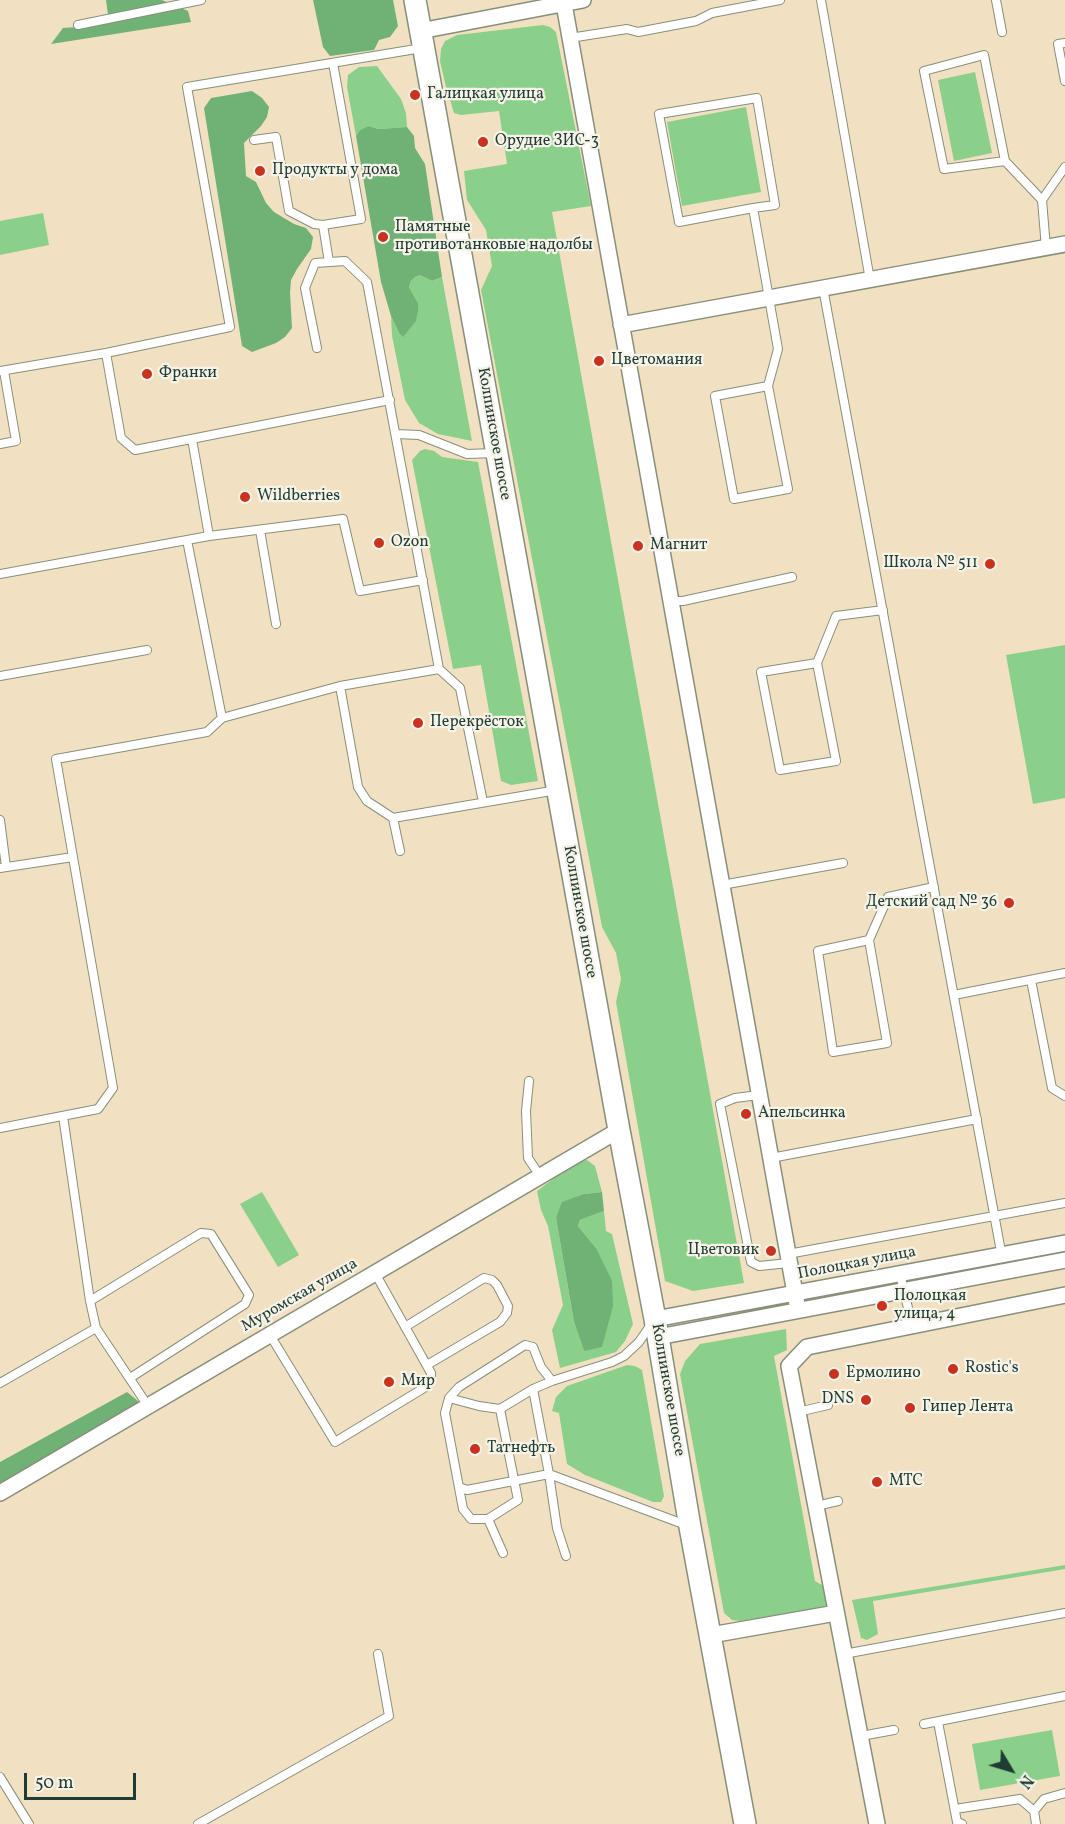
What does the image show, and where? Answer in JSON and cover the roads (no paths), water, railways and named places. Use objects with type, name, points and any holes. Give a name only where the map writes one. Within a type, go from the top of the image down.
[{"type":"main road","name":"Колпинское шоссе","points":[[415,0],[745,1824]]},
{"type":"street","points":[[422,39],[583,0]]},
{"type":"street","points":[[564,4],[798,1310]]},
{"type":"street","points":[[621,325],[1065,244]]},
{"type":"street","name":"Муромская улица","points":[[0,1493],[619,1130]]},
{"type":"street","name":"Полоцкая улица","points":[[656,1328],[795,1293],[1065,1243]]},
{"type":"street","name":"Полоцкая улица","points":[[656,1328],[798,1310],[1065,1260]]},
{"type":"street","points":[[877,1824],[789,1366],[807,1347],[1065,1295]]},
{"type":"street","points":[[711,1635],[836,1613]]},
{"type":"lane","points":[[78,25],[170,3],[201,0]]},
{"type":"lane","points":[[570,38],[627,29],[638,32],[696,21],[712,13],[780,0]]},
{"type":"lane","points":[[821,0],[870,280]]},
{"type":"lane","points":[[996,0],[1002,32]]},
{"type":"lane","points":[[0,444],[16,441],[2,371],[106,353],[230,327],[187,87],[333,63],[422,39]]},
{"type":"lane","points":[[1065,43],[1058,44],[1065,81]]},
{"type":"lane","points":[[1005,161],[944,169],[924,71],[984,55],[1005,161],[1042,200],[1046,248]]},
{"type":"lane","points":[[254,140],[276,137],[290,211],[315,224],[323,225],[361,219],[333,63]]},
{"type":"lane","points":[[757,98],[775,205],[753,208],[679,222],[659,114],[757,98]]},
{"type":"lane","points":[[1042,200],[1065,167]]},
{"type":"lane","points":[[753,208],[778,349],[768,386],[788,489],[734,499],[715,396],[768,386]]},
{"type":"lane","points":[[323,225],[329,262]]},
{"type":"lane","points":[[317,348],[305,288],[315,263],[345,261],[367,282],[439,669],[460,688],[483,802]]},
{"type":"lane","points":[[823,288],[1005,1271]]},
{"type":"lane","points":[[106,353],[121,438],[135,450],[390,400]]},
{"type":"lane","points":[[396,434],[419,435],[467,454],[497,453]]},
{"type":"lane","points":[[192,439],[209,536]]},
{"type":"lane","points":[[0,574],[209,536],[343,519],[360,591],[423,580]]},
{"type":"lane","points":[[260,530],[276,624]]},
{"type":"lane","points":[[188,540],[222,718]]},
{"type":"lane","points":[[671,602],[792,577]]},
{"type":"lane","points":[[817,663],[761,672],[780,770],[836,761],[817,663],[836,616],[882,610]]},
{"type":"lane","points":[[0,676],[147,650]]},
{"type":"lane","points":[[0,1128],[98,1109],[113,1088],[56,759],[207,732],[222,718],[340,686],[439,669]]},
{"type":"lane","points":[[340,686],[358,788],[367,801],[393,818],[557,789]]},
{"type":"lane","points":[[393,818],[400,851]]},
{"type":"lane","points":[[0,820],[3,867],[73,857]]},
{"type":"lane","points":[[722,885],[843,863]]},
{"type":"lane","points":[[869,940],[818,951],[833,1052],[887,1043],[869,940],[888,897],[934,887]]},
{"type":"lane","points":[[954,994],[1065,973]]},
{"type":"lane","points":[[1031,980],[1052,1088],[1065,1096]]},
{"type":"lane","points":[[529,1081],[526,1111],[528,1158],[540,1176]]},
{"type":"lane","points":[[759,1095],[735,1098],[720,1104],[751,1262],[759,1266],[994,1215],[1065,1203]]},
{"type":"lane","points":[[63,1116],[96,1328],[148,1406]]},
{"type":"lane","points":[[771,1158],[977,1119]]},
{"type":"lane","points":[[90,1301],[201,1233],[211,1234],[249,1295],[245,1304],[130,1378]]},
{"type":"lane","points":[[270,1335],[335,1442],[427,1386],[431,1373],[375,1273]]},
{"type":"lane","points":[[900,1274],[912,1325]]},
{"type":"lane","points":[[405,1327],[484,1278],[492,1280],[497,1285],[508,1306],[507,1313],[500,1322],[427,1365]]},
{"type":"lane","points":[[0,1383],[96,1328]]},
{"type":"lane","points":[[449,1398],[500,1409],[533,1389],[624,1356],[656,1328]]},
{"type":"lane","points":[[500,1409],[518,1500],[488,1519],[471,1519],[463,1509],[445,1413],[449,1398],[459,1387],[525,1345],[533,1347],[542,1367],[552,1381]]},
{"type":"lane","points":[[533,1389],[557,1528],[566,1556]]},
{"type":"lane","points":[[798,1412],[828,1405]]},
{"type":"lane","points":[[459,1487],[467,1490],[549,1474],[690,1527]]},
{"type":"lane","points":[[816,1506],[838,1501]]},
{"type":"lane","points":[[488,1519],[503,1553]]},
{"type":"lane","points":[[844,1654],[1065,1613]]},
{"type":"lane","points":[[198,1824],[389,1716],[378,1654]]},
{"type":"lane","points":[[924,1724],[1065,1696]]},
{"type":"lane","points":[[938,1722],[957,1822],[962,1824]]},
{"type":"lane","points":[[861,1736],[894,1730]]},
{"type":"lane","points":[[0,1777],[29,1824]]},
{"type":"lane","points":[[1034,1811],[1044,1799],[1065,1793]]},
{"type":"lane","points":[[955,1809],[1020,1799],[1034,1811],[1036,1824]]},
{"type":"place","name":"Галицкая улица","points":[[415,95]]},
{"type":"place","name":"Орудие ЗИС-3","points":[[483,142]]},
{"type":"place","name":"Продукты у дома","points":[[260,171]]},
{"type":"place","name":"Памятные противотанковые надолбы","points":[[383,237]]},
{"type":"place","name":"Цветомания","points":[[599,361]]},
{"type":"place","name":"Франки","points":[[147,374]]},
{"type":"place","name":"Wildberries","points":[[245,497]]},
{"type":"place","name":"Ozon","points":[[379,543]]},
{"type":"place","name":"Магнит","points":[[638,546]]},
{"type":"place","name":"Школа № 511","points":[[990,564]]},
{"type":"place","name":"Перекрёсток","points":[[418,723]]},
{"type":"place","name":"Детский сад № 36","points":[[1009,903]]},
{"type":"place","name":"Апельсинка","points":[[746,1114]]},
{"type":"place","name":"Цветовик","points":[[771,1251]]},
{"type":"place","name":"Полоцкая улица, 4","points":[[882,1306]]},
{"type":"place","name":"Rostic's","points":[[953,1369]]},
{"type":"place","name":"Ермолино","points":[[834,1374]]},
{"type":"place","name":"Мир","points":[[389,1382]]},
{"type":"place","name":"DNS","points":[[866,1400]]},
{"type":"place","name":"Гипер Лента","points":[[910,1408]]},
{"type":"place","name":"Татнефть","points":[[475,1449]]},
{"type":"place","name":"МТС","points":[[877,1482]]}]
